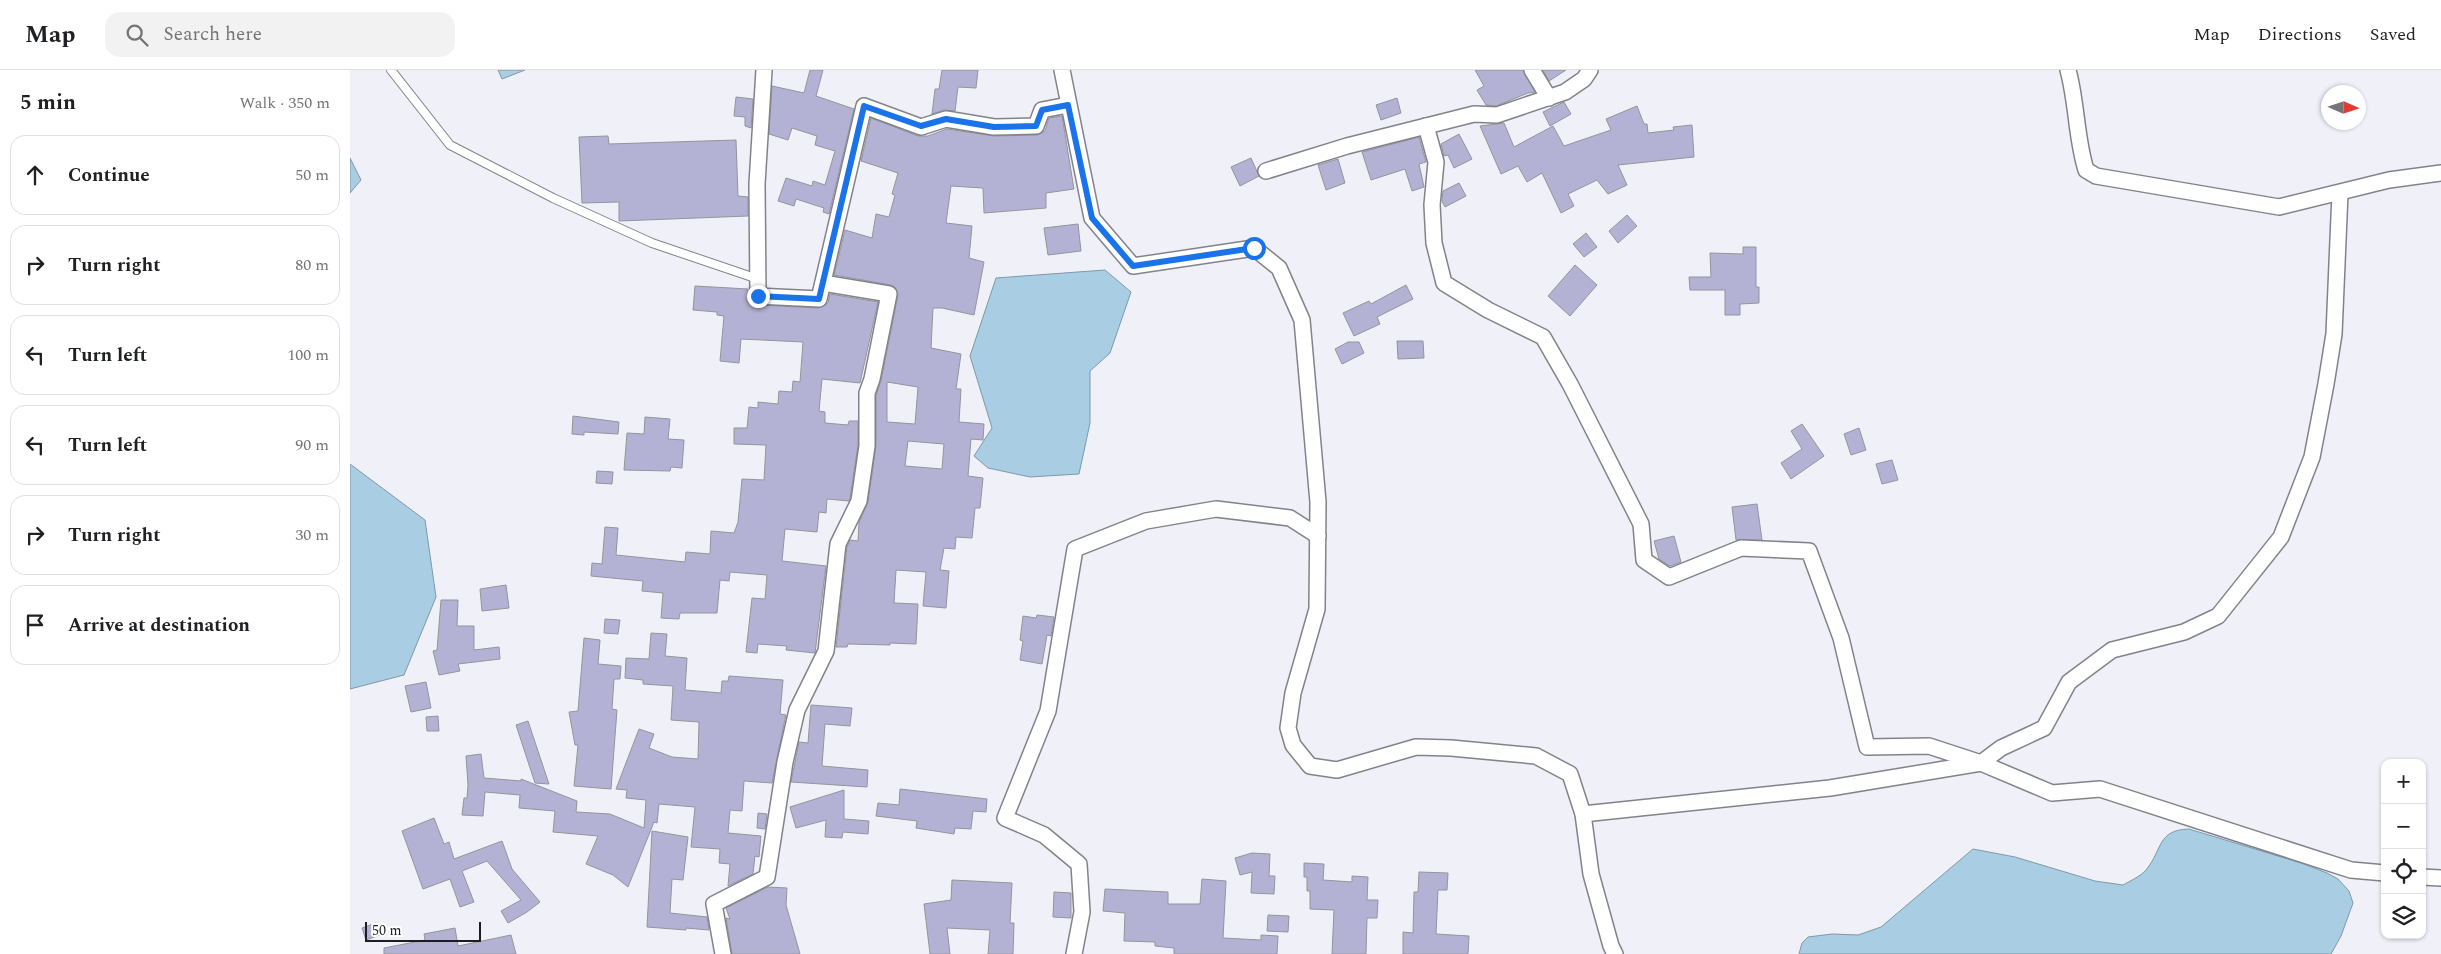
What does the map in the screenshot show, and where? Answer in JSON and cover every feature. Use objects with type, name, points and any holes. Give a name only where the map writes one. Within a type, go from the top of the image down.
[{"type":"street","points":[[764,70],[757,184],[758,296],[819,299],[864,106],[921,126],[946,119],[994,127],[1036,126],[1042,110],[1068,105]]},
{"type":"street","points":[[1062,70],[1092,218],[1133,266],[1254,248],[1278,268],[1302,320],[1318,502],[1317,609],[1293,693],[1288,728],[1293,745],[1310,766],[1337,770],[1416,747],[1459,748],[1536,756],[1570,774],[1583,814],[1591,874],[1611,946],[1615,954]]},
{"type":"street","points":[[1532,70],[1549,98]]},
{"type":"street","points":[[1266,171],[1347,146],[1474,114],[1498,115],[1565,92],[1584,79],[1590,70]]},
{"type":"street","points":[[2068,70],[2073,90],[2081,153],[2086,170],[2096,176],[2279,207],[2389,180],[2441,173]]},
{"type":"street","points":[[1426,126],[1436,162],[1432,205],[1434,244],[1444,283],[1488,310],[1543,336],[1570,384],[1641,524],[1644,560],[1669,577],[1741,548],[1809,551],[1840,638],[1867,747],[1929,746],[1981,763],[2052,793],[2100,789],[2351,870],[2381,873]]},
{"type":"street","points":[[1583,814],[1830,788],[1981,763],[2001,748],[2044,728],[2069,682],[2112,650],[2184,632],[2218,616],[2281,538],[2312,457],[2334,334],[2340,193]]},
{"type":"street","points":[[724,954],[714,904],[767,877],[785,762],[797,710],[826,651],[838,544],[859,501],[867,446],[866,393],[872,379],[889,294],[823,283]]},
{"type":"street","points":[[1074,954],[1082,912],[1080,864],[1044,835],[1005,818],[1048,711],[1075,549],[1146,521],[1216,508],[1290,518],[1318,536]]},
{"type":"street","points":[[2426,876],[2441,878]]},
{"type":"lane","points":[[391,70],[450,145],[553,198],[652,243],[758,279]]},
{"type":"water","points":[[498,70],[525,70],[502,79]]},
{"type":"water","points":[[350,158],[361,180],[350,193]]},
{"type":"water","points":[[1105,270],[1131,292],[1110,353],[1090,371],[1090,423],[1079,474],[1030,477],[988,468],[974,456],[992,428],[970,356],[996,278]]},
{"type":"water","points":[[350,464],[425,520],[436,597],[404,675],[350,689]]},
{"type":"water","points":[[2189,829],[2301,863],[2338,879],[2349,891],[2353,903],[2341,936],[2331,954],[1799,954],[1802,943],[1808,937],[1832,934],[1858,935],[1881,927],[1973,849],[2015,857],[2095,881],[2123,885],[2146,870],[2166,837],[2179,830]]},
{"type":"building","points":[[810,70],[823,70],[816,96],[854,109],[829,214],[823,212],[824,208],[796,199],[794,206],[778,201],[786,178],[812,186],[813,181],[825,185],[835,151],[815,145],[817,136],[792,128],[788,140],[769,134],[772,86],[804,93]]},
{"type":"building","points":[[942,70],[978,70],[976,88],[958,87],[955,111],[944,110],[932,114],[935,89],[939,89]]},
{"type":"building","points":[[1475,70],[1523,70],[1535,92],[1496,106],[1486,105],[1477,90],[1484,86]]},
{"type":"building","points":[[1543,70],[1566,70],[1549,81]]},
{"type":"building","points":[[736,97],[753,99],[751,128],[745,126],[745,117],[734,116]]},
{"type":"building","points":[[1397,98],[1401,113],[1381,120],[1376,105]]},
{"type":"building","points":[[1564,102],[1571,114],[1550,126],[1543,112]]},
{"type":"building","points":[[1637,106],[1644,124],[1647,124],[1648,133],[1674,130],[1673,127],[1692,125],[1694,157],[1618,165],[1627,185],[1608,194],[1597,180],[1568,194],[1574,206],[1561,213],[1542,173],[1527,182],[1518,166],[1501,174],[1480,126],[1504,123],[1514,147],[1553,126],[1564,146],[1611,130],[1606,119]]},
{"type":"building","points":[[1062,116],[1074,189],[1046,193],[1046,208],[984,213],[983,188],[951,186],[946,223],[972,226],[969,258],[984,262],[974,315],[942,308],[933,308],[931,348],[961,354],[956,389],[961,389],[959,422],[984,424],[983,440],[971,439],[968,476],[983,478],[980,508],[975,508],[972,538],[956,537],[955,549],[944,548],[940,570],[949,571],[946,608],[923,606],[926,572],[896,570],[894,603],[918,604],[916,644],[848,644],[847,647],[836,647],[847,547],[850,540],[858,541],[859,522],[868,502],[876,446],[876,395],[881,381],[898,295],[895,287],[891,285],[834,275],[845,230],[872,238],[876,214],[889,217],[895,195],[892,194],[898,173],[861,161],[871,118],[918,136],[928,136],[947,129],[994,136],[1037,135],[1045,131],[1049,118]],"holes":[[[887,382],[918,387],[915,424],[887,422]],[[908,441],[944,444],[942,469],[905,466]]]},
{"type":"building","points":[[1459,134],[1472,159],[1454,168],[1448,155],[1444,156],[1441,144]]},
{"type":"building","points":[[608,136],[609,144],[736,140],[738,196],[748,197],[748,216],[619,221],[619,202],[582,203],[579,137]]},
{"type":"building","points":[[1419,137],[1426,162],[1419,164],[1424,187],[1412,191],[1405,169],[1371,180],[1362,152]]},
{"type":"building","points":[[1251,158],[1259,176],[1240,186],[1231,167]]},
{"type":"building","points":[[1338,159],[1345,183],[1326,190],[1318,165]]},
{"type":"building","points":[[1459,183],[1466,196],[1445,207],[1442,201],[1443,191]]},
{"type":"building","points":[[1627,215],[1637,226],[1618,243],[1609,231]]},
{"type":"building","points":[[1078,224],[1081,251],[1048,255],[1044,228]]},
{"type":"building","points":[[1586,233],[1597,247],[1584,257],[1573,244]]},
{"type":"building","points":[[1743,247],[1756,247],[1756,287],[1759,287],[1759,303],[1740,304],[1740,315],[1725,315],[1725,290],[1690,290],[1689,277],[1711,277],[1710,253],[1743,254]]},
{"type":"building","points":[[1575,265],[1597,285],[1570,316],[1548,296]]},
{"type":"building","points":[[1406,285],[1413,299],[1377,317],[1380,324],[1354,336],[1343,313],[1369,301],[1371,304]]},
{"type":"building","points":[[695,286],[748,289],[747,302],[758,305],[819,308],[828,303],[830,294],[878,302],[860,383],[822,379],[819,411],[825,412],[825,423],[848,425],[849,421],[858,421],[858,445],[849,501],[827,499],[826,513],[819,512],[817,532],[785,529],[782,561],[826,566],[815,653],[786,650],[787,646],[758,644],[757,653],[746,652],[752,598],[765,599],[767,575],[730,572],[729,581],[720,580],[717,613],[680,613],[679,619],[661,618],[663,593],[642,591],[643,581],[591,576],[592,563],[602,564],[605,527],[618,528],[616,555],[685,562],[686,552],[710,554],[711,531],[734,533],[738,522],[742,479],[764,480],[766,445],[734,444],[734,428],[747,428],[749,407],[758,408],[758,402],[778,404],[779,391],[792,392],[793,381],[800,382],[803,342],[741,339],[739,363],[720,361],[724,316],[717,315],[717,312],[693,310]]},
{"type":"building","points":[[1397,341],[1423,341],[1424,358],[1398,359]]},
{"type":"building","points":[[1348,342],[1359,342],[1364,353],[1342,364],[1335,349]]},
{"type":"building","points":[[573,416],[619,422],[618,434],[584,432],[584,435],[572,434]]},
{"type":"building","points":[[645,417],[670,419],[668,439],[684,440],[682,468],[671,467],[670,471],[624,470],[627,433],[644,434]]},
{"type":"building","points":[[1802,424],[1824,456],[1791,479],[1781,463],[1802,449],[1791,431]]},
{"type":"building","points":[[1859,428],[1866,450],[1851,455],[1844,434]]},
{"type":"building","points":[[1892,460],[1898,480],[1882,484],[1876,464]]},
{"type":"building","points":[[597,471],[613,472],[612,484],[596,483]]},
{"type":"building","points":[[1757,504],[1762,540],[1736,540],[1732,507]]},
{"type":"building","points":[[1674,536],[1681,562],[1670,566],[1659,559],[1654,541]]},
{"type":"building","points":[[506,585],[509,608],[482,611],[480,589]]},
{"type":"building","points":[[441,600],[458,600],[457,626],[474,626],[474,650],[499,647],[500,659],[458,664],[460,671],[439,675],[433,651],[437,650]]},
{"type":"building","points":[[1037,615],[1054,617],[1051,636],[1047,635],[1042,664],[1020,660],[1023,641],[1020,640],[1023,616],[1036,618]]},
{"type":"building","points":[[605,619],[620,620],[618,634],[604,633]]},
{"type":"building","points":[[651,633],[667,634],[665,656],[687,658],[685,690],[721,693],[722,681],[728,681],[729,676],[783,680],[780,714],[786,715],[772,783],[744,781],[742,811],[730,810],[728,833],[761,836],[759,857],[755,856],[753,874],[728,886],[730,864],[719,863],[720,849],[691,847],[695,807],[659,804],[657,823],[654,822],[628,887],[613,875],[586,864],[598,836],[553,832],[555,811],[519,808],[520,795],[485,792],[483,816],[462,815],[464,798],[467,798],[468,785],[466,756],[481,754],[484,778],[521,781],[521,779],[577,801],[576,812],[610,814],[644,828],[646,800],[626,798],[627,790],[616,789],[639,729],[654,734],[649,748],[672,757],[698,759],[699,722],[671,720],[673,686],[643,684],[643,680],[625,678],[626,658],[649,659]]},
{"type":"building","points":[[584,638],[600,640],[598,664],[621,666],[620,679],[614,679],[612,709],[617,710],[611,789],[574,786],[578,745],[575,745],[569,712],[578,711]]},
{"type":"building","points":[[426,682],[431,708],[411,712],[405,686]]},
{"type":"building","points":[[811,705],[852,708],[850,726],[825,724],[822,766],[868,770],[867,787],[791,782],[799,742],[808,743]]},
{"type":"building","points":[[438,716],[439,731],[427,731],[426,717]]},
{"type":"building","points":[[528,721],[549,784],[535,783],[516,725]]},
{"type":"building","points":[[900,789],[987,799],[986,812],[973,811],[971,829],[955,828],[954,834],[916,828],[917,821],[876,816],[878,803],[899,805]]},
{"type":"building","points":[[844,790],[844,819],[869,821],[868,834],[843,832],[842,838],[825,837],[826,820],[796,828],[790,807]]},
{"type":"building","points":[[758,813],[767,814],[765,829],[757,828]]},
{"type":"building","points":[[434,818],[444,844],[449,842],[454,859],[502,841],[512,869],[540,902],[508,923],[501,911],[521,900],[487,861],[462,871],[474,902],[460,907],[450,879],[423,889],[402,831]]},
{"type":"building","points":[[652,831],[688,837],[683,880],[672,879],[670,913],[707,917],[709,930],[647,927]]},
{"type":"building","points":[[1252,853],[1270,854],[1269,876],[1275,876],[1274,894],[1251,893],[1252,872],[1240,875],[1235,858]]},
{"type":"building","points":[[1304,863],[1324,864],[1323,880],[1352,882],[1352,876],[1368,877],[1367,900],[1378,900],[1377,918],[1367,918],[1366,954],[1332,954],[1334,910],[1310,909],[1310,891],[1307,891],[1307,877],[1304,877]]},
{"type":"building","points":[[1419,872],[1448,873],[1447,890],[1438,890],[1436,934],[1469,936],[1468,954],[1403,954],[1403,932],[1413,933],[1414,892],[1418,892]]},
{"type":"building","points":[[1202,879],[1226,881],[1223,938],[1261,940],[1261,935],[1278,936],[1277,954],[1174,954],[1174,948],[1155,946],[1155,942],[1124,941],[1125,913],[1103,911],[1105,889],[1168,892],[1168,904],[1200,904]]},
{"type":"building","points":[[952,880],[1012,883],[1010,923],[1014,923],[1013,954],[988,954],[990,930],[947,928],[950,954],[930,954],[924,904],[951,900]]},
{"type":"building","points":[[768,887],[787,888],[786,905],[800,954],[732,954],[726,918],[730,919],[726,908]]},
{"type":"building","points":[[1054,892],[1071,893],[1071,918],[1053,917]]},
{"type":"building","points":[[1268,915],[1289,916],[1288,932],[1267,931]]},
{"type":"building","points":[[376,923],[380,935],[366,940],[362,928]]},
{"type":"building","points":[[455,928],[458,946],[511,935],[516,954],[384,954],[384,948],[425,940],[424,934]]},
{"type":"route","points":[[758,296],[819,299],[864,106],[921,126],[946,119],[994,127],[1036,126],[1042,110],[1068,105],[1092,218],[1133,266],[1254,248]]}]
